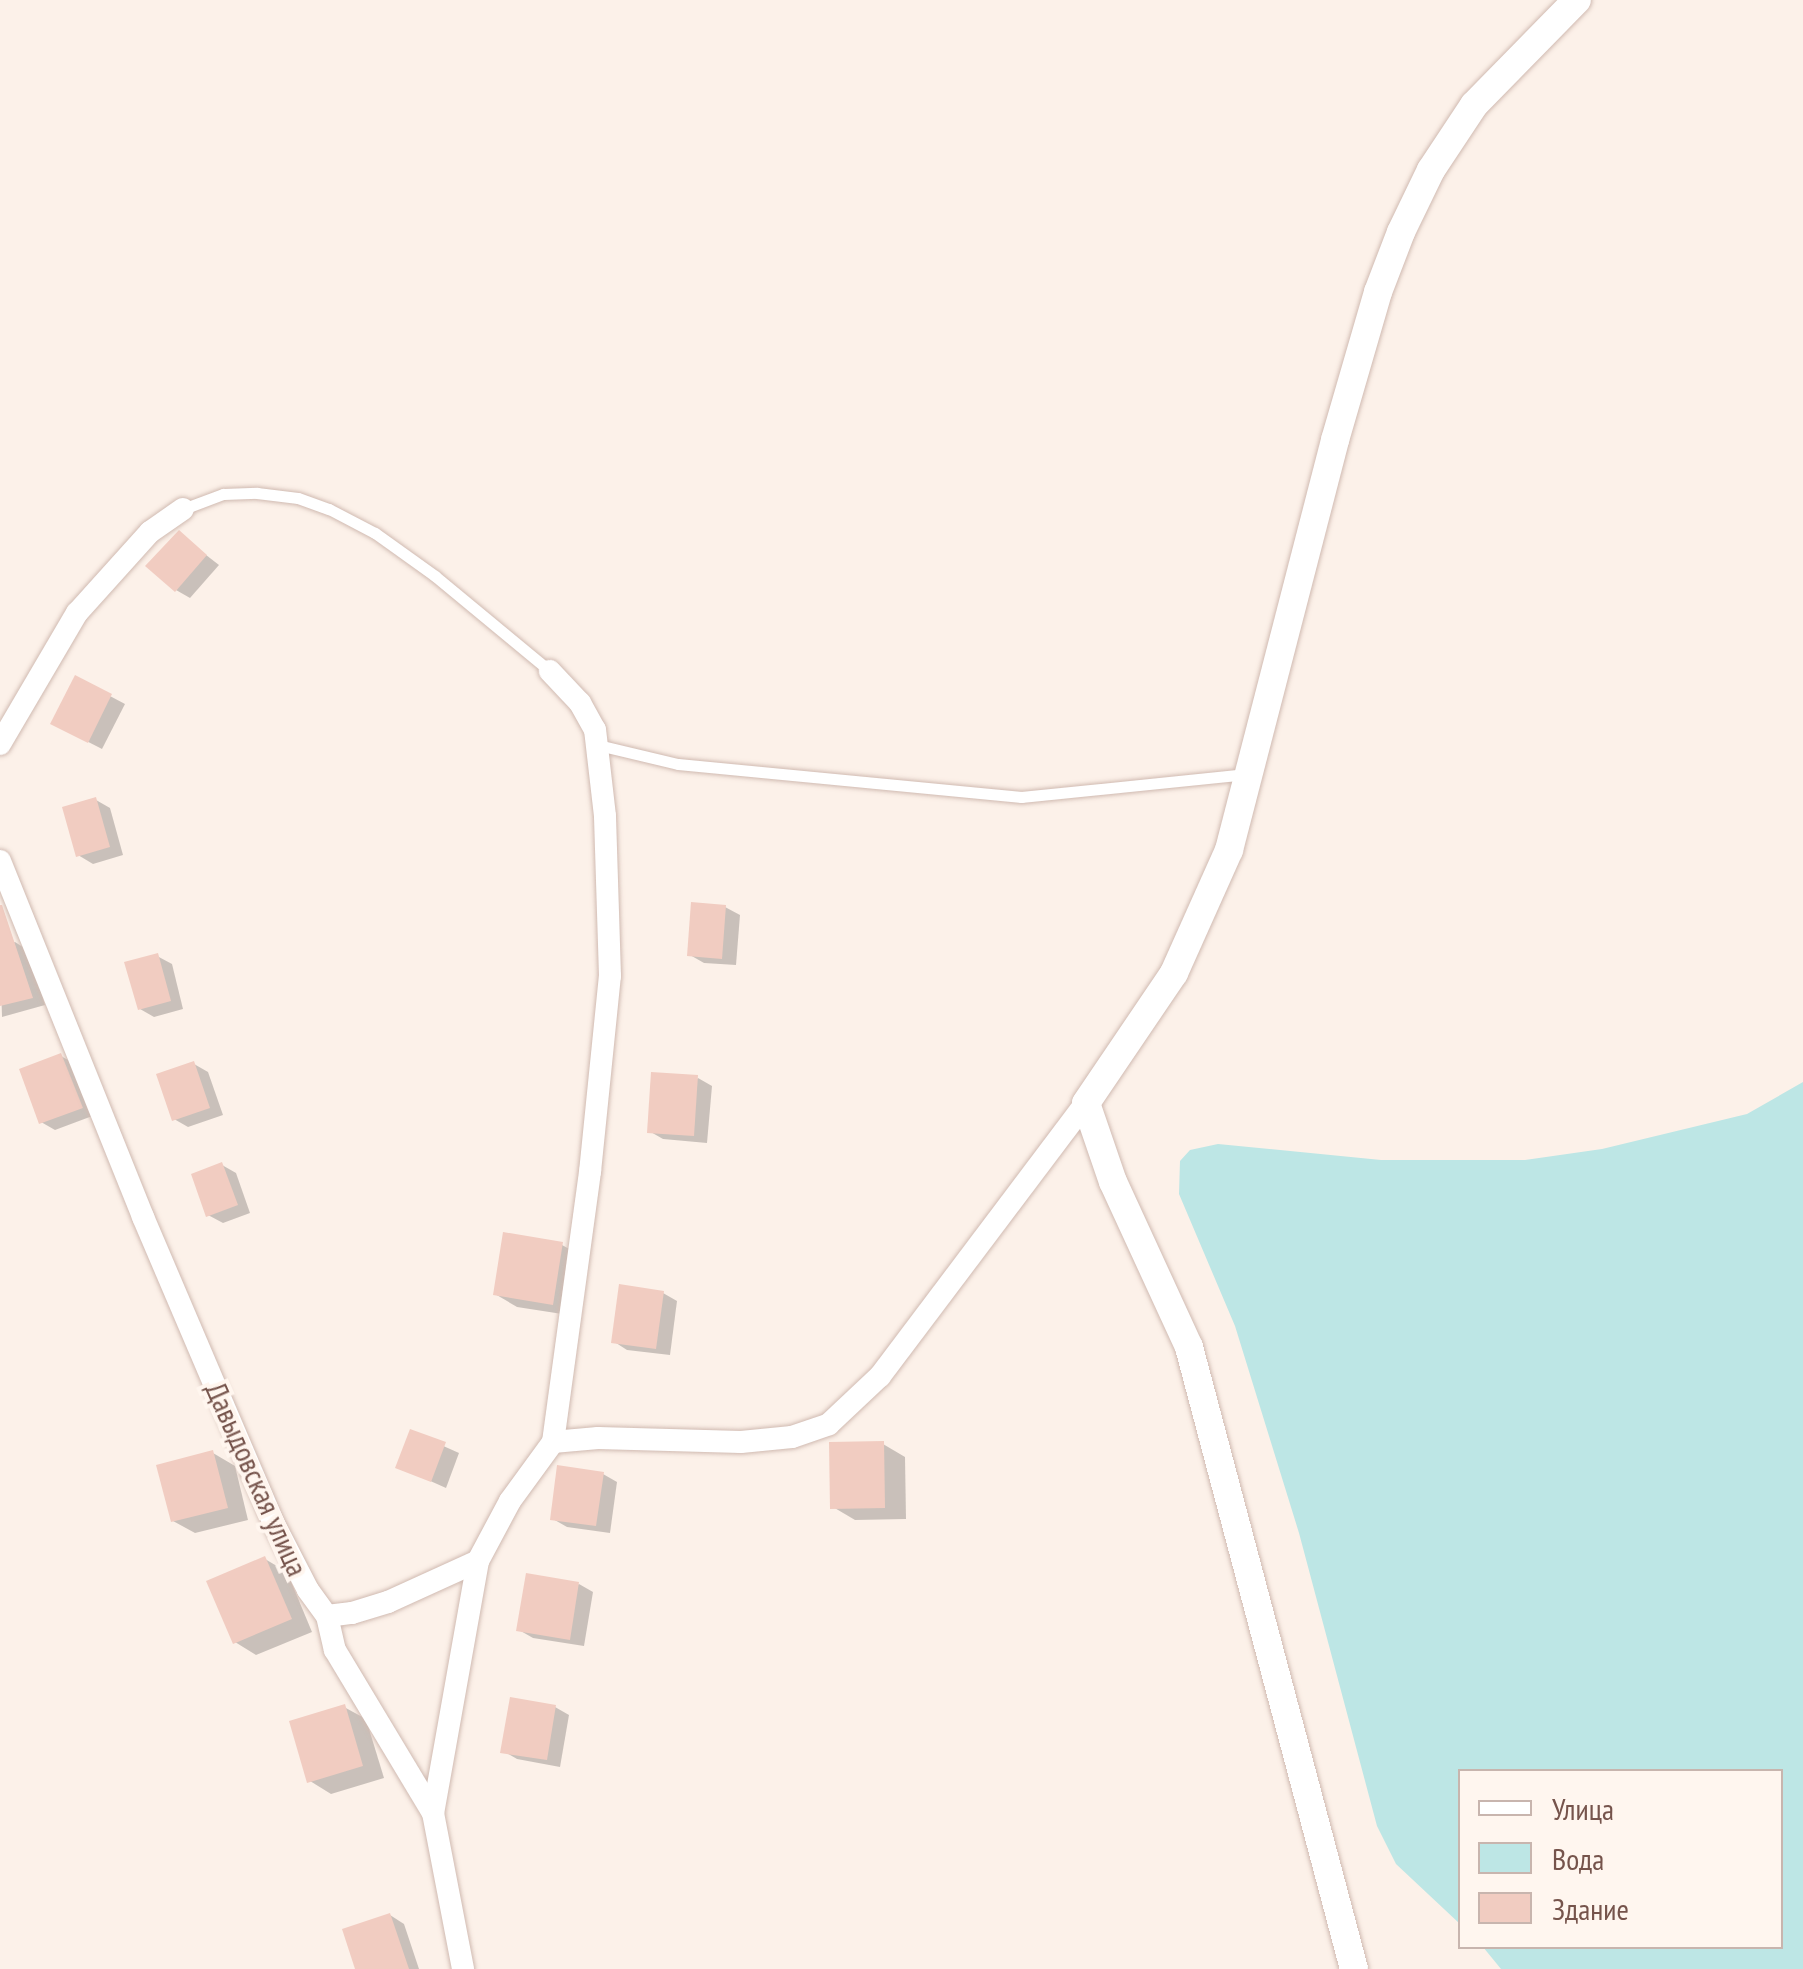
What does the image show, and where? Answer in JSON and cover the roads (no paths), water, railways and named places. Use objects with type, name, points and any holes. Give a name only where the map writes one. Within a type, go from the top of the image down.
[{"type":"street","points":[[553,1442],[598,1438],[741,1442],[792,1437],[829,1424],[880,1376],[1086,1104],[1182,957],[1229,850],[1335,440],[1378,292],[1402,232],[1430,170],[1474,105],[1577,0]]},
{"type":"street","points":[[0,744],[77,613],[150,532],[183,508]]},
{"type":"street","points":[[462,1969],[433,1813],[478,1561],[510,1501],[553,1442],[590,1172],[610,976],[608,863],[598,745],[580,703],[550,670]]},
{"type":"street","name":"Давыдовская улица","points":[[0,862],[143,1217],[273,1522],[308,1590],[327,1616],[335,1650],[433,1813]]},
{"type":"street","points":[[1086,1104],[1113,1182],[1189,1347],[1354,1969]]},
{"type":"street","points":[[327,1616],[388,1602],[478,1561]]},
{"type":"lane","points":[[183,508],[223,494],[257,493],[298,498],[330,509],[375,533],[434,576],[550,670]]},
{"type":"lane","points":[[598,745],[678,764],[1021,796],[1251,774]]},
{"type":"water","points":[[1803,1082],[1803,1969],[1501,1969],[1485,1949],[1783,1949],[1783,1769],[1458,1769],[1458,1922],[1396,1864],[1377,1826],[1299,1533],[1235,1326],[1179,1194],[1180,1161],[1190,1150],[1218,1144],[1381,1160],[1525,1160],[1602,1149],[1747,1114]]}]
